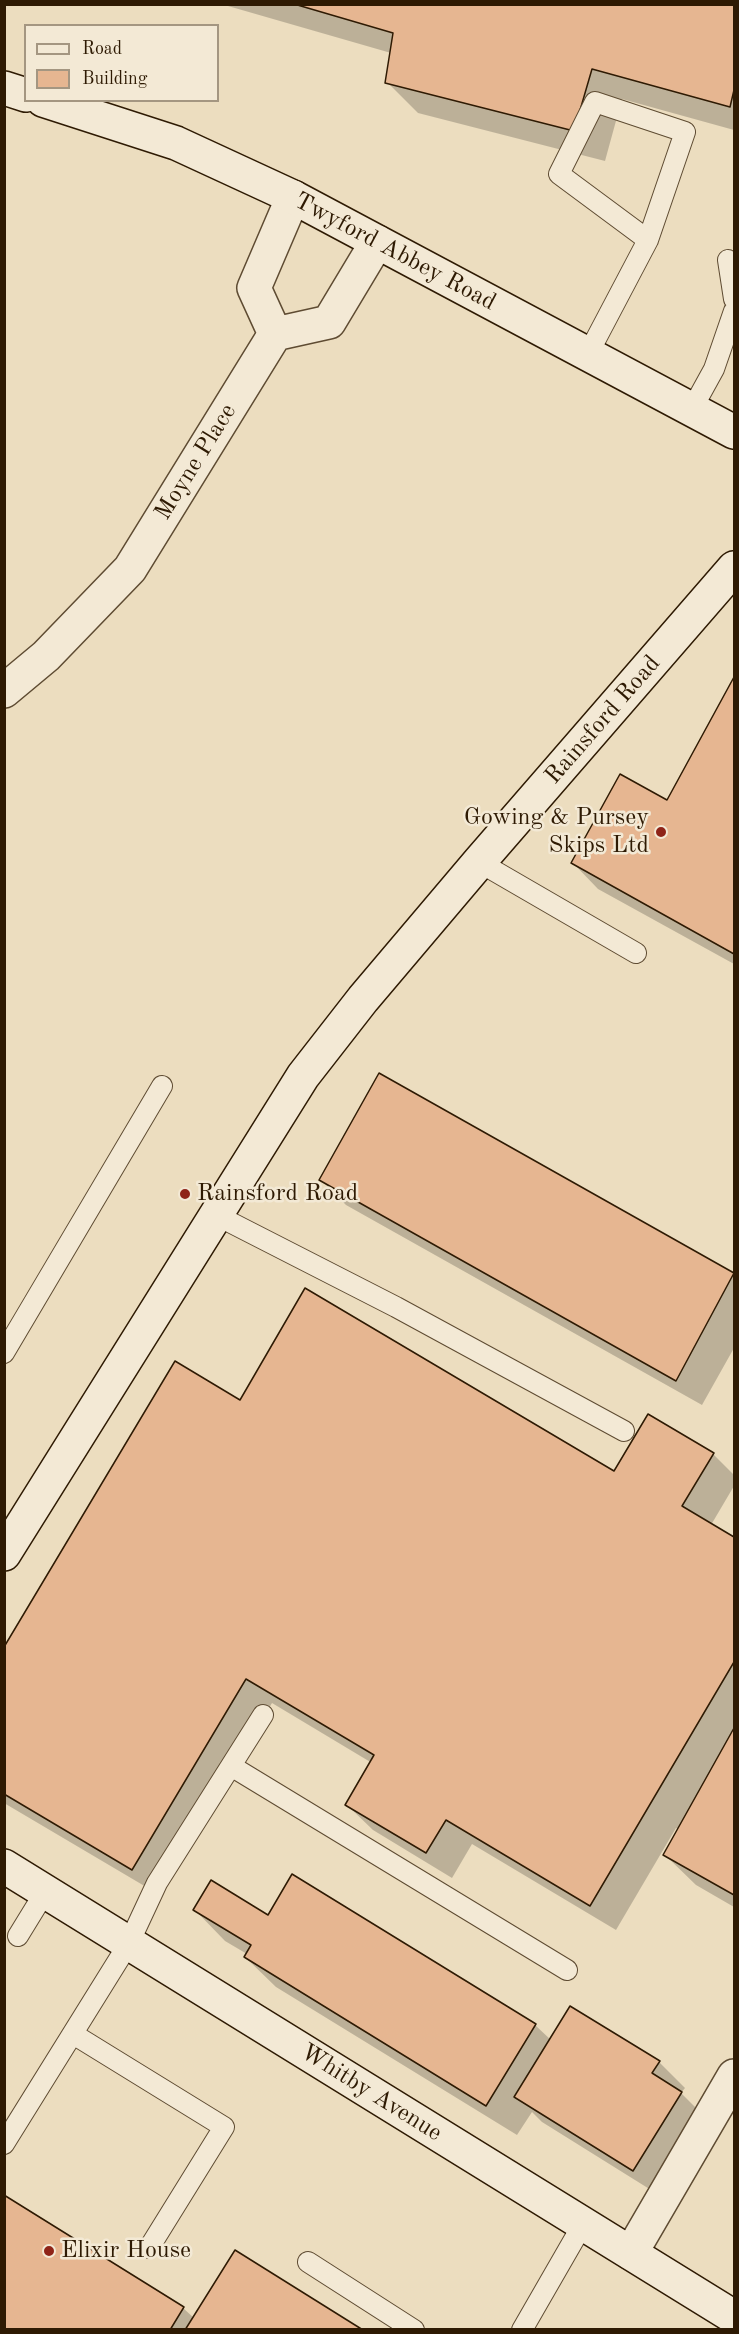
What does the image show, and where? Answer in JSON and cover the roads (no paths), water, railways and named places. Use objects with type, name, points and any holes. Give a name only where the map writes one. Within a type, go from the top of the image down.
[{"type":"street","points":[[4,88],[24,94]]},
{"type":"street","name":"Twyford Abbey Road","points":[[49,102],[176,143],[293,197],[735,432]]},
{"type":"street","points":[[293,197],[254,288],[275,334],[329,322],[377,242]]},
{"type":"street","name":"Moyne Place","points":[[4,691],[46,657],[130,569],[275,334]]},
{"type":"street","name":"Rainsford Road","points":[[4,1554],[303,1076],[363,999],[479,862],[735,568]]},
{"type":"street","name":"Whitby Avenue","points":[[5,1867],[735,2317]]},
{"type":"street","points":[[631,2253],[735,2076]]},
{"type":"lane","points":[[588,354],[648,240],[685,132],[595,102],[559,174],[648,240]]},
{"type":"lane","points":[[728,260],[735,299]]},
{"type":"lane","points":[[692,409],[714,369],[735,311]]},
{"type":"lane","points":[[479,862],[636,953]]},
{"type":"lane","points":[[4,1353],[162,1086]]},
{"type":"lane","points":[[216,1215],[396,1307],[624,1431]]},
{"type":"lane","points":[[4,2144],[129,1943],[157,1883],[263,1715]]},
{"type":"lane","points":[[231,1766],[567,1970]]},
{"type":"lane","points":[[18,1936],[45,1892]]},
{"type":"lane","points":[[74,2034],[224,2127],[149,2248]]},
{"type":"lane","points":[[522,2330],[583,2224]]},
{"type":"lane","points":[[308,2262],[414,2330]]},
{"type":"place","name":"Gowing & Pursey Skips Ltd","points":[[661,832]]},
{"type":"place","name":"Rainsford Road","points":[[185,1194]]},
{"type":"place","name":"Elixir House","points":[[49,2251]]}]
